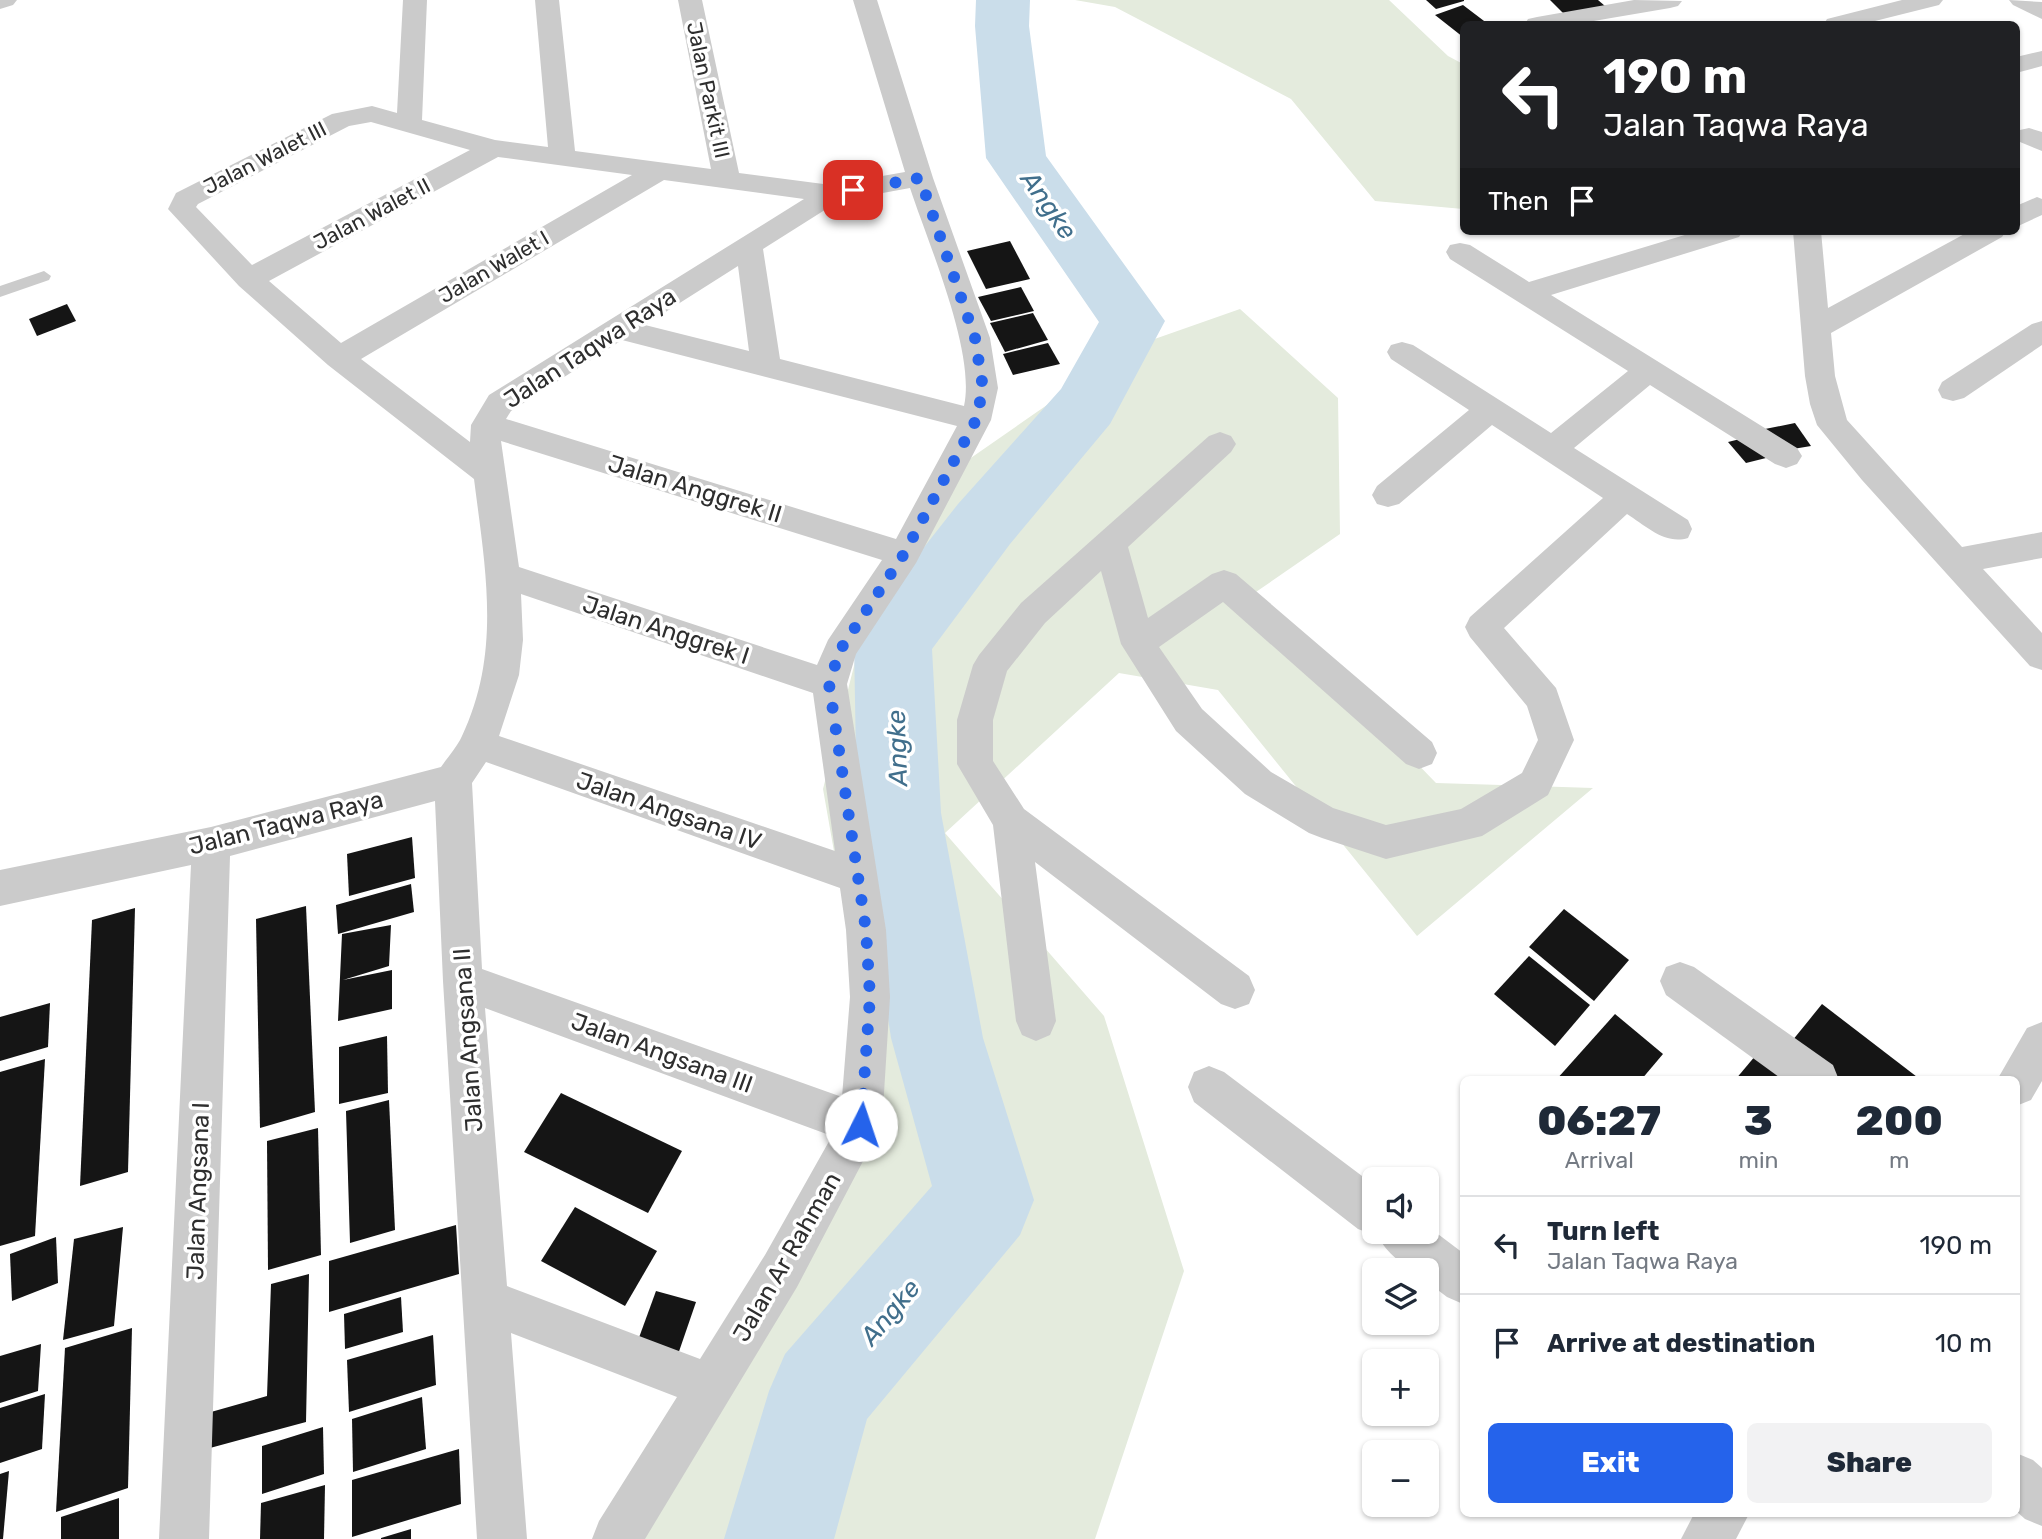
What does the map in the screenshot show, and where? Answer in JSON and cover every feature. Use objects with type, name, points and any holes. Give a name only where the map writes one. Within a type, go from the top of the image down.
[{"type":"street","points":[[415,0],[409,125],[494,148],[653,174],[727,180],[831,194]]},
{"type":"street","points":[[547,0],[562,158]]},
{"type":"street","name":"Jalan Parkit III","points":[[690,0],[727,180]]},
{"type":"street","name":"Jalan Ar Rahman","points":[[617,1539],[780,1271],[861,1125],[870,997],[860,877],[829,684],[840,650],[904,554],[976,420],[983,388],[978,351],[920,178],[865,0]]},
{"type":"street","points":[[2021,0],[2042,12]]},
{"type":"street","points":[[1847,21],[1917,2]]},
{"type":"street","points":[[1560,21],[1674,6]]},
{"type":"street","points":[[2020,64],[2042,58]]},
{"type":"street","name":"Jalan Walet III","points":[[249,279],[183,209],[186,198],[356,115],[372,114],[409,125]]},
{"type":"street","name":"Jalan Walet II","points":[[249,279],[494,148]]},
{"type":"street","name":"Jalan Walet I","points":[[339,358],[653,174]]},
{"type":"street","name":"Jalan Taqwa Raya","points":[[0,887],[211,844],[453,780],[478,744],[501,675],[506,640],[503,575],[486,471],[487,425],[500,403],[831,194],[920,178]]},
{"type":"street","points":[[1526,293],[1715,235]]},
{"type":"street","points":[[1807,235],[1825,404],[1833,425],[2042,656]]},
{"type":"street","points":[[1816,328],[1985,235]]},
{"type":"street","points":[[749,247],[766,366]]},
{"type":"street","points":[[1460,252],[1786,456]]},
{"type":"street","points":[[249,279],[339,358],[486,471]]},
{"type":"street","points":[[617,328],[976,420]]},
{"type":"street","points":[[1953,390],[2042,331]]},
{"type":"street","points":[[1402,352],[1676,529]]},
{"type":"street","points":[[1552,449],[1649,370]]},
{"type":"street","points":[[1388,495],[1491,409]]},
{"type":"street","name":"Jalan Anggrek II","points":[[487,425],[904,554]]},
{"type":"street","points":[[1220,443],[1033,613],[991,665],[975,720],[975,764],[1011,821],[1235,990]]},
{"type":"street","points":[[1110,542],[1138,644],[1189,720],[1258,783],[1322,821],[1386,842],[1469,824],[1535,784],[1556,740],[1543,699],[1482,627],[1626,496]]},
{"type":"street","points":[[1955,561],[2042,545]]},
{"type":"street","name":"Jalan Anggrek I","points":[[503,575],[829,684]]},
{"type":"street","points":[[1138,644],[1224,583],[1419,753]]},
{"type":"street","name":"Jalan Angsana IV","points":[[478,744],[860,877]]},
{"type":"street","name":"Jalan Angsana II","points":[[453,780],[463,981],[502,1539]]},
{"type":"street","points":[[1011,821],[1036,1021]]},
{"type":"street","name":"Jalan Angsana I","points":[[184,1539],[211,844]]},
{"type":"street","name":"Jalan Angsana III","points":[[463,981],[861,1125]]},
{"type":"street","points":[[1680,981],[1812,1076]]},
{"type":"street","points":[[2020,1078],[2042,1042]]},
{"type":"street","points":[[1209,1087],[1362,1204]]},
{"type":"street","points":[[1415,1244],[1460,1279]]},
{"type":"street","points":[[485,1300],[711,1387]]},
{"type":"street","points":[[2020,1481],[2042,1502]]},
{"type":"street","points":[[1706,1539],[1722,1517]]},
{"type":"lane","points":[[0,292],[44,276]]},
{"type":"shaded area","points":[[1075,0],[1389,0],[1448,56],[1460,62],[1460,209],[1375,201],[1291,99],[1115,7]]},
{"type":"shaded area","points":[[1240,309],[1338,398],[1340,534],[1253,594],[1436,783],[1593,788],[1417,936],[1218,690],[1119,673],[945,833],[1104,1016],[1184,1271],[1095,1539],[613,1539],[853,1161],[854,965],[823,789],[857,654],[965,462],[1129,348]]},
{"type":"building","points":[[1426,0],[1464,0],[1464,1],[1436,9]]},
{"type":"building","points":[[1550,0],[1598,0],[1605,6],[1565,15]]},
{"type":"building","points":[[1463,5],[1484,21],[1460,21],[1460,35],[1435,15]]},
{"type":"building","points":[[1010,241],[1030,279],[986,289],[967,251]]},
{"type":"building","points":[[1021,287],[1034,311],[991,321],[978,297]]},
{"type":"building","points":[[67,304],[76,321],[37,336],[29,319]]},
{"type":"building","points":[[1033,313],[1048,340],[1005,352],[990,323]]},
{"type":"building","points":[[1048,343],[1060,364],[1013,375],[1003,354]]},
{"type":"building","points":[[1795,423],[1811,446],[1781,451],[1765,429]]},
{"type":"building","points":[[1748,437],[1766,458],[1746,463],[1728,442]]},
{"type":"building","points":[[412,837],[415,878],[349,896],[347,854]]},
{"type":"building","points":[[411,884],[414,912],[338,934],[336,905]]},
{"type":"building","points":[[306,906],[315,1112],[260,1128],[256,919]]},
{"type":"building","points":[[135,908],[128,1172],[80,1186],[92,920]]},
{"type":"building","points":[[1564,909],[1629,960],[1594,1001],[1529,947]]},
{"type":"building","points":[[391,925],[389,966],[343,980],[392,970],[392,1009],[338,1021],[342,934]]},
{"type":"building","points":[[1529,956],[1590,1005],[1555,1046],[1494,994]]},
{"type":"building","points":[[50,1003],[48,1047],[0,1061],[0,1017]]},
{"type":"building","points":[[1822,1004],[1916,1076],[1825,1076],[1788,1046]]},
{"type":"building","points":[[1615,1014],[1663,1054],[1644,1076],[1560,1076]]},
{"type":"building","points":[[387,1036],[388,1093],[339,1104],[339,1047]]},
{"type":"building","points":[[1756,1055],[1782,1076],[1738,1076]]},
{"type":"building","points":[[45,1059],[35,1236],[0,1246],[0,1072]]},
{"type":"building","points":[[561,1093],[682,1151],[648,1213],[524,1152]]},
{"type":"building","points":[[389,1100],[395,1230],[350,1243],[346,1111]]},
{"type":"building","points":[[318,1128],[321,1255],[268,1270],[267,1141]]},
{"type":"building","points":[[575,1207],[657,1251],[625,1306],[541,1261]]},
{"type":"building","points":[[456,1225],[459,1274],[329,1312],[329,1261]]},
{"type":"building","points":[[123,1227],[114,1326],[63,1340],[74,1239]]},
{"type":"building","points":[[56,1237],[58,1283],[12,1301],[10,1254]]},
{"type":"building","points":[[309,1274],[306,1422],[210,1448],[211,1412],[267,1396],[271,1284]]},
{"type":"building","points":[[656,1291],[696,1302],[674,1366],[633,1354]]},
{"type":"building","points":[[401,1297],[403,1332],[345,1349],[344,1314]]},
{"type":"building","points":[[132,1328],[128,1488],[56,1512],[65,1348]]},
{"type":"building","points":[[433,1335],[436,1385],[349,1412],[347,1360]]},
{"type":"building","points":[[41,1344],[38,1391],[0,1403],[0,1356]]},
{"type":"building","points":[[45,1394],[42,1449],[0,1463],[0,1408]]},
{"type":"building","points":[[422,1397],[426,1449],[353,1472],[352,1419]]},
{"type":"building","points":[[323,1427],[324,1474],[262,1494],[262,1446]]},
{"type":"building","points":[[459,1449],[461,1504],[352,1537],[352,1480]]},
{"type":"building","points":[[9,1471],[3,1539],[0,1539],[0,1474]]},
{"type":"building","points":[[325,1485],[324,1539],[260,1539],[261,1503]]},
{"type":"building","points":[[119,1498],[119,1539],[61,1539],[61,1517]]},
{"type":"building","points":[[411,1529],[411,1539],[381,1539],[381,1538]]},
{"type":"waterway","name":"Angke","points":[[779,1539],[822,1391],[985,1200],[937,1038],[899,813],[893,643],[984,524],[1086,406],[1132,321],[1016,158],[1002,26],[1003,0]]},
{"type":"route","points":[[853,190],[920,178],[975,338],[983,388],[976,420],[904,554],[840,650],[829,684],[866,930],[870,997],[861,1125]]}]
